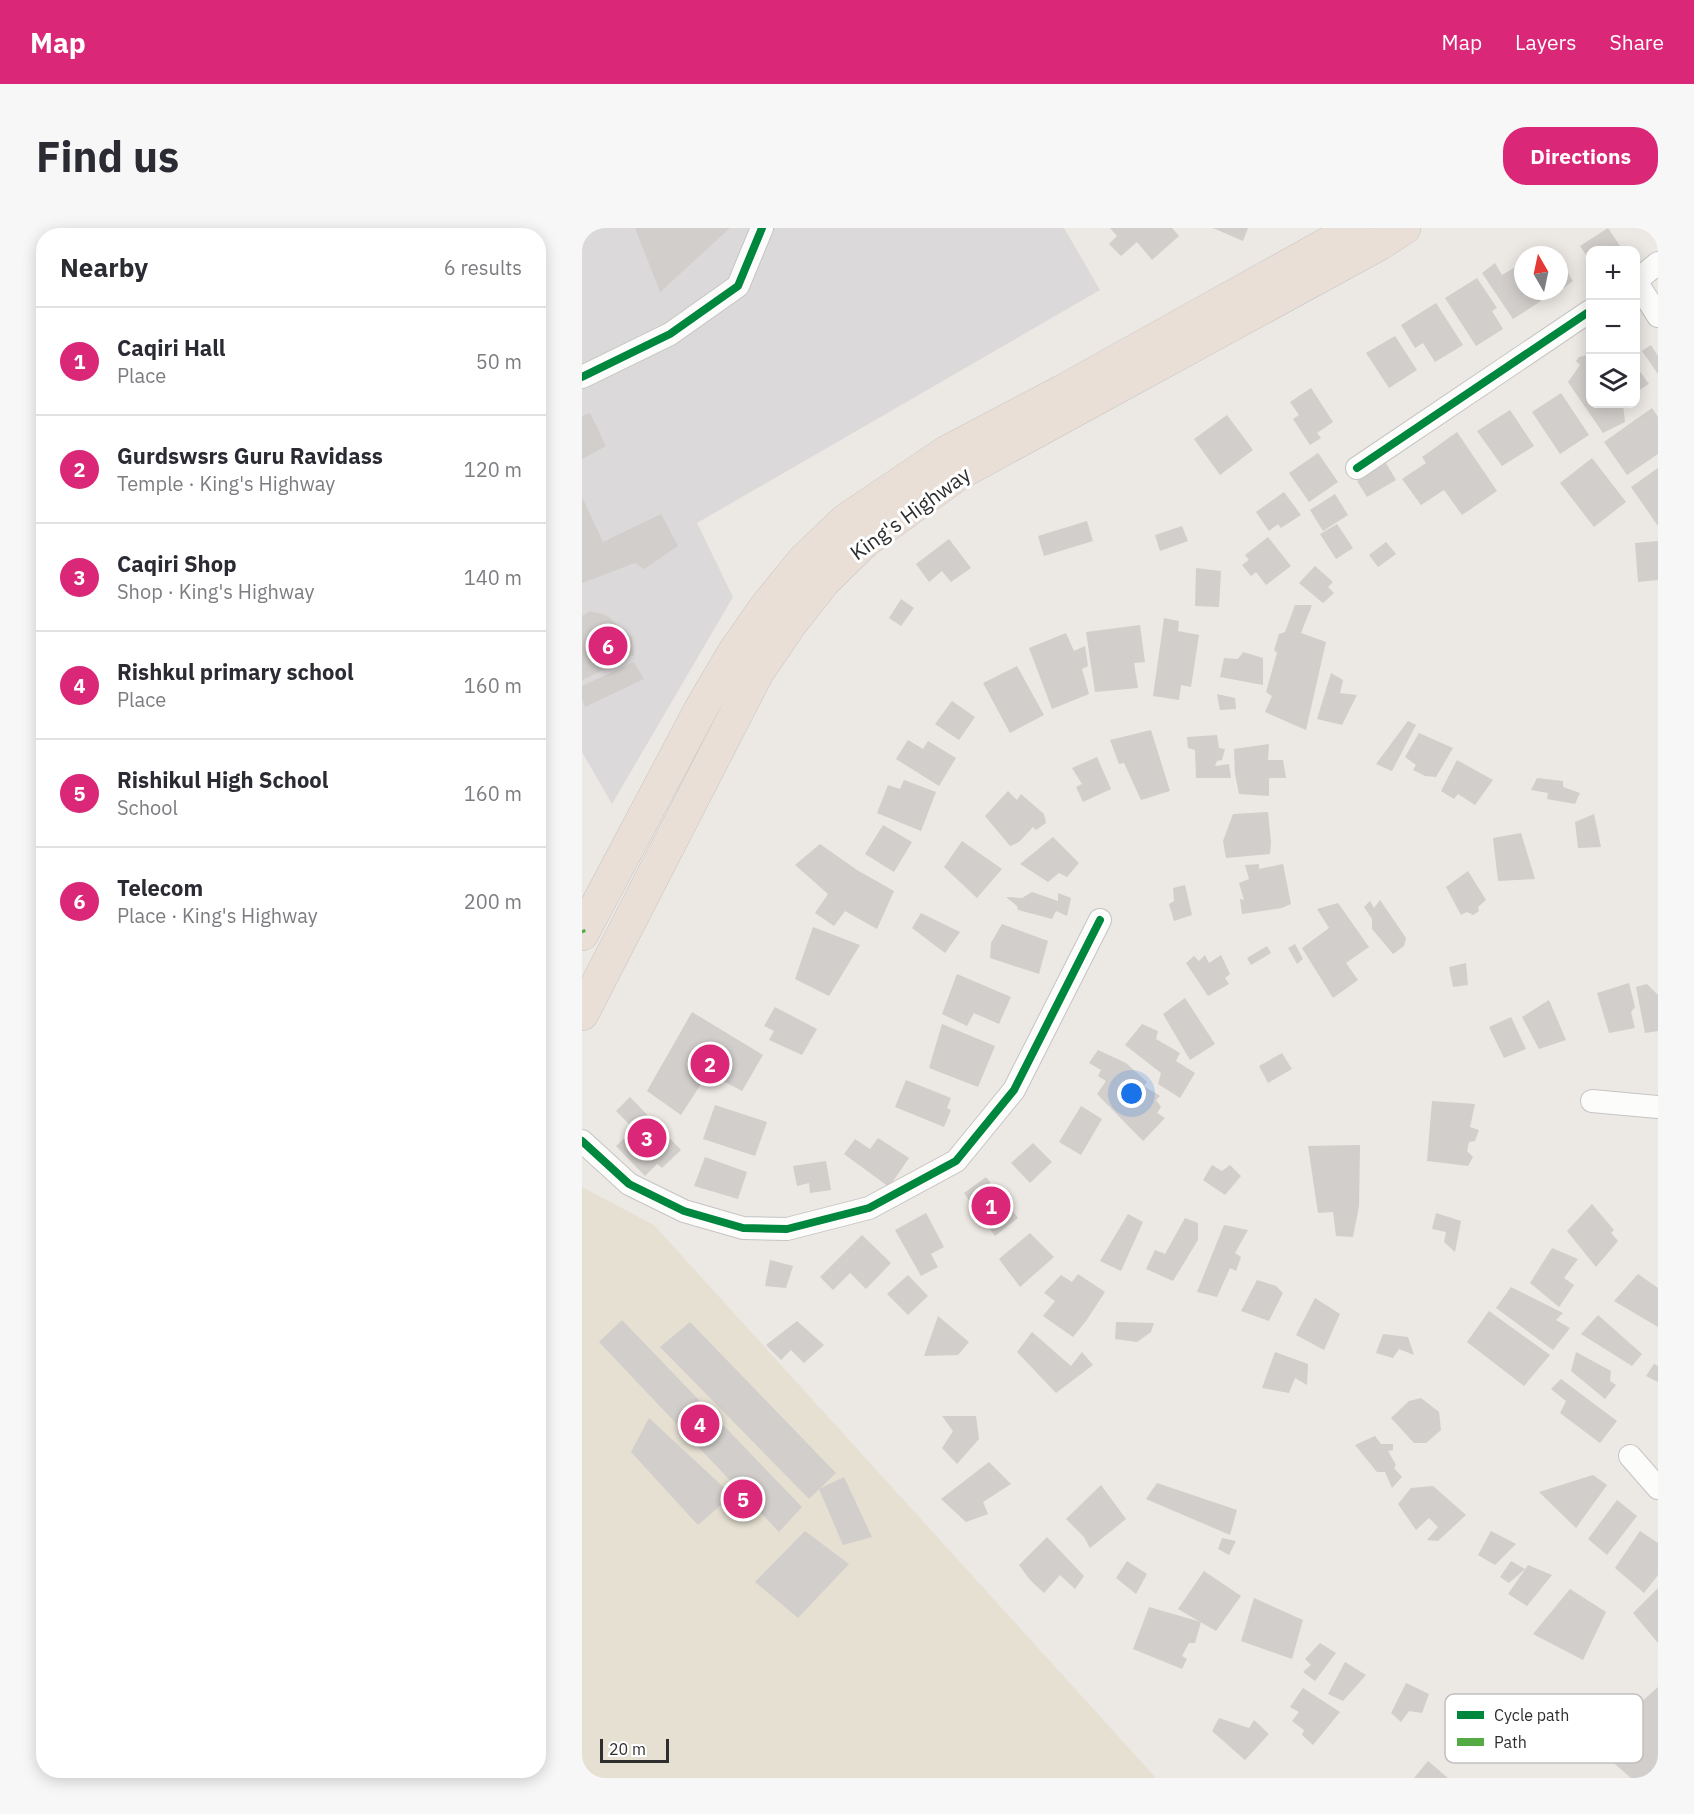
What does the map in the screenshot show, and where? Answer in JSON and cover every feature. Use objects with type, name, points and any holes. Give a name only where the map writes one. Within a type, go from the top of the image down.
[{"type":"highway","name":"King's Highway","points":[[582,934],[703,705],[733,654],[765,608],[804,560],[846,520],[947,452],[1074,385],[1356,228]]},
{"type":"highway","name":"King's Highway","points":[[582,1014],[757,673],[791,623],[825,580],[865,541],[958,474],[1369,250],[1404,228]]},
{"type":"street","points":[[582,376],[670,334],[738,286],[762,228]]},
{"type":"street","points":[[1658,263],[1635,281],[1658,316]]},
{"type":"street","points":[[1357,468],[1586,314]]},
{"type":"street","points":[[582,1141],[629,1184],[684,1211],[743,1228],[787,1229],[869,1208],[956,1161],[1014,1090],[1100,920]]},
{"type":"street","points":[[1592,1101],[1658,1107]]},
{"type":"street","points":[[1630,1456],[1658,1488]]},
{"type":"shaded area","points":[[582,228],[1064,228],[1100,290],[697,523],[733,597],[612,804],[582,752]]},
{"type":"shaded area","points":[[582,1187],[654,1225],[1156,1778],[585,1778],[582,1774]]},
{"type":"building","points":[[635,228],[730,228],[660,292]]},
{"type":"building","points":[[1110,228],[1172,228],[1179,236],[1152,260],[1137,242],[1121,256],[1109,244],[1117,236]]},
{"type":"building","points":[[1213,228],[1248,228],[1243,241]]},
{"type":"building","points":[[1608,228],[1620,246],[1586,246],[1586,255],[1580,246]]},
{"type":"building","points":[[1495,263],[1502,275],[1514,268],[1514,300],[1541,301],[1513,319],[1482,273]]},
{"type":"building","points":[[1568,273],[1573,281],[1568,285]]},
{"type":"building","points":[[1477,278],[1497,308],[1492,311],[1503,329],[1476,346],[1445,298]]},
{"type":"building","points":[[1436,303],[1463,345],[1435,362],[1423,343],[1415,348],[1401,325]]},
{"type":"building","points":[[1395,336],[1417,370],[1389,388],[1366,353]]},
{"type":"building","points":[[1651,345],[1658,356],[1658,374],[1642,351]]},
{"type":"building","points":[[1586,355],[1586,408],[1623,408],[1625,422],[1603,433],[1568,382],[1580,365],[1576,361],[1579,357]]},
{"type":"building","points":[[1640,372],[1649,384],[1640,390]]},
{"type":"building","points":[[1311,388],[1333,422],[1317,433],[1321,438],[1310,445],[1293,419],[1299,415],[1290,402]]},
{"type":"building","points":[[1561,393],[1589,435],[1560,454],[1532,412]]},
{"type":"building","points":[[1652,408],[1658,417],[1658,454],[1627,475],[1604,442]]},
{"type":"building","points":[[1510,410],[1534,446],[1502,466],[1477,431]]},
{"type":"building","points":[[590,413],[606,446],[582,459],[582,416]]},
{"type":"building","points":[[1227,415],[1253,450],[1220,475],[1194,439]]},
{"type":"building","points":[[1457,432],[1497,491],[1462,515],[1444,490],[1421,505],[1402,479],[1426,463],[1422,457]]},
{"type":"building","points":[[1318,453],[1338,482],[1309,502],[1289,473]]},
{"type":"building","points":[[1592,458],[1626,502],[1594,527],[1560,483]]},
{"type":"building","points":[[1386,463],[1396,480],[1367,497],[1357,481]]},
{"type":"building","points":[[1658,468],[1658,526],[1631,487]]},
{"type":"building","points":[[1284,492],[1301,515],[1281,528],[1278,524],[1269,531],[1256,512]]},
{"type":"building","points":[[1335,494],[1348,515],[1323,531],[1310,510]]},
{"type":"building","points":[[582,497],[603,542],[661,514],[678,546],[644,569],[635,563],[582,583]]},
{"type":"building","points":[[1087,521],[1093,541],[1044,556],[1038,536]]},
{"type":"building","points":[[1337,524],[1353,548],[1336,559],[1320,534]]},
{"type":"building","points":[[1182,526],[1188,541],[1160,551],[1155,535]]},
{"type":"building","points":[[1268,537],[1291,566],[1266,585],[1256,572],[1251,576],[1242,565],[1249,560],[1245,555]]},
{"type":"building","points":[[949,539],[971,568],[951,582],[942,571],[929,582],[916,564]]},
{"type":"building","points":[[1658,541],[1658,580],[1638,582],[1635,543]]},
{"type":"building","points":[[1386,542],[1396,554],[1378,567],[1369,555]]},
{"type":"building","points":[[1315,566],[1333,582],[1328,587],[1334,593],[1323,603],[1299,583]]},
{"type":"building","points":[[1196,568],[1221,571],[1219,607],[1195,606]]},
{"type":"building","points":[[901,599],[914,608],[901,626],[889,618]]},
{"type":"building","points":[[1295,605],[1312,605],[1301,633],[1326,642],[1306,730],[1265,712],[1272,696],[1266,692],[1277,653],[1274,650],[1279,634],[1285,632]]},
{"type":"building","points":[[590,611],[606,615],[632,637],[634,655],[582,680],[582,616]]},
{"type":"building","points":[[1164,618],[1179,621],[1178,631],[1199,635],[1191,687],[1181,685],[1179,700],[1153,696]]},
{"type":"building","points":[[1140,625],[1145,662],[1134,663],[1138,688],[1095,692],[1086,632]]},
{"type":"building","points":[[1066,633],[1074,651],[1085,646],[1088,666],[1082,669],[1089,694],[1052,709],[1029,648]]},
{"type":"building","points":[[1243,652],[1263,658],[1263,685],[1220,677],[1224,658],[1238,659]]},
{"type":"building","points":[[634,662],[644,679],[585,707],[582,699],[582,686]]},
{"type":"building","points":[[1017,666],[1044,715],[1010,733],[983,683]]},
{"type":"building","points":[[1331,673],[1343,680],[1340,693],[1357,695],[1342,725],[1317,719]]},
{"type":"building","points":[[1217,694],[1235,698],[1236,709],[1220,710]]},
{"type":"building","points":[[952,701],[975,717],[959,740],[935,724]]},
{"type":"building","points":[[1408,721],[1416,725],[1392,771],[1376,764]]},
{"type":"building","points":[[1151,730],[1170,791],[1141,800],[1124,763],[1119,764],[1110,740]]},
{"type":"building","points":[[1419,733],[1453,748],[1436,777],[1425,776],[1413,770],[1416,765],[1405,757]]},
{"type":"building","points":[[1217,735],[1219,748],[1225,749],[1222,760],[1217,761],[1215,766],[1229,764],[1231,778],[1196,778],[1195,750],[1188,748],[1187,737]]},
{"type":"building","points":[[908,740],[923,749],[928,741],[956,758],[939,786],[896,759]]},
{"type":"building","points":[[1269,744],[1268,760],[1283,760],[1286,778],[1269,778],[1269,796],[1239,794],[1234,749]]},
{"type":"building","points":[[1097,757],[1111,789],[1083,802],[1076,787],[1082,784],[1072,768]]},
{"type":"building","points":[[1457,760],[1493,780],[1475,805],[1458,794],[1454,799],[1441,791]]},
{"type":"building","points":[[1537,778],[1563,781],[1563,787],[1580,793],[1575,804],[1547,799],[1548,793],[1531,790]]},
{"type":"building","points":[[904,780],[936,792],[921,831],[877,813],[888,785],[900,789]]},
{"type":"building","points":[[1008,791],[1017,800],[1021,794],[1044,814],[1046,823],[1036,830],[1033,827],[1019,842],[1010,846],[985,816]]},
{"type":"building","points":[[1268,812],[1270,854],[1226,858],[1223,841],[1233,814]]},
{"type":"building","points":[[1594,814],[1601,847],[1578,848],[1575,822]]},
{"type":"building","points":[[883,825],[912,842],[894,872],[865,854]]},
{"type":"building","points":[[1521,833],[1535,879],[1498,881],[1493,838]]},
{"type":"building","points":[[1053,837],[1079,863],[1067,877],[1059,873],[1048,882],[1020,864]]},
{"type":"building","points":[[962,841],[1002,869],[977,898],[944,867]]},
{"type":"building","points":[[820,844],[857,870],[894,891],[877,929],[845,911],[834,926],[815,913],[828,894],[795,865]]},
{"type":"building","points":[[1259,864],[1259,869],[1283,864],[1291,904],[1282,908],[1242,914],[1240,899],[1244,900],[1239,883],[1249,879],[1245,865]]},
{"type":"building","points":[[1468,871],[1486,900],[1478,907],[1479,911],[1473,915],[1467,912],[1461,915],[1446,887]]},
{"type":"building","points":[[1185,885],[1192,915],[1174,921],[1169,904],[1174,901],[1173,888]]},
{"type":"building","points":[[1032,892],[1058,901],[1058,893],[1071,898],[1067,916],[1056,911],[1052,919],[1018,910],[1017,906],[1006,897],[1022,898]]},
{"type":"building","points":[[1380,900],[1406,938],[1404,946],[1393,954],[1372,929],[1372,919],[1364,907],[1370,901],[1374,908]]},
{"type":"building","points":[[1338,903],[1369,947],[1346,963],[1358,980],[1333,998],[1302,948],[1329,928],[1317,909]]},
{"type":"building","points":[[921,913],[960,932],[945,953],[912,928]]},
{"type":"building","points":[[1002,924],[1048,941],[1039,974],[990,958],[991,943]]},
{"type":"building","points":[[813,927],[860,945],[829,996],[795,979]]},
{"type":"building","points":[[1295,944],[1303,959],[1297,964],[1288,948]]},
{"type":"building","points":[[1267,946],[1271,953],[1251,965],[1247,958]]},
{"type":"building","points":[[1205,955],[1209,963],[1221,955],[1230,974],[1225,978],[1229,984],[1208,996],[1186,963],[1194,956],[1199,961]]},
{"type":"building","points":[[1466,963],[1468,985],[1453,987],[1449,967]]},
{"type":"building","points":[[957,974],[1011,997],[999,1024],[974,1013],[967,1026],[942,1014]]},
{"type":"building","points":[[1629,983],[1635,1007],[1631,1012],[1635,1028],[1609,1033],[1597,993]]},
{"type":"building","points":[[1647,984],[1658,995],[1658,1031],[1645,1033],[1636,987]]},
{"type":"building","points":[[1185,998],[1215,1044],[1190,1060],[1163,1014]]},
{"type":"building","points":[[1549,1000],[1566,1040],[1539,1049],[1522,1017]]},
{"type":"building","points":[[775,1007],[817,1029],[802,1055],[769,1040],[774,1031],[764,1026]]},
{"type":"building","points":[[692,1012],[763,1055],[742,1091],[708,1073],[681,1115],[647,1091]]},
{"type":"building","points":[[1511,1017],[1526,1049],[1504,1058],[1489,1027]]},
{"type":"building","points":[[942,1024],[995,1046],[978,1087],[929,1068]]},
{"type":"building","points":[[1142,1024],[1158,1031],[1156,1039],[1180,1053],[1176,1061],[1195,1073],[1180,1098],[1158,1084],[1161,1073],[1125,1045]]},
{"type":"building","points":[[1098,1050],[1126,1063],[1147,1082],[1144,1086],[1160,1096],[1156,1100],[1161,1107],[1157,1113],[1165,1118],[1143,1141],[1097,1094],[1106,1081],[1098,1076],[1101,1070],[1089,1063]]},
{"type":"building","points":[[1282,1053],[1292,1069],[1268,1083],[1259,1066]]},
{"type":"building","points":[[906,1080],[951,1098],[947,1108],[951,1110],[944,1127],[895,1107]]},
{"type":"building","points":[[630,1097],[681,1150],[662,1168],[657,1164],[645,1176],[616,1146],[634,1129],[616,1111]]},
{"type":"building","points":[[1432,1101],[1475,1104],[1470,1127],[1479,1130],[1475,1141],[1469,1142],[1467,1151],[1473,1157],[1468,1166],[1427,1161]]},
{"type":"building","points":[[715,1105],[767,1122],[755,1156],[703,1139]]},
{"type":"building","points":[[1081,1106],[1102,1119],[1081,1155],[1059,1142]]},
{"type":"building","points":[[878,1138],[909,1158],[889,1187],[844,1154],[855,1139],[870,1149]]},
{"type":"building","points":[[1033,1143],[1052,1162],[1030,1183],[1011,1163]]},
{"type":"building","points":[[1360,1145],[1359,1206],[1353,1237],[1336,1236],[1333,1212],[1318,1213],[1308,1146]]},
{"type":"building","points":[[705,1157],[747,1172],[738,1199],[694,1186]]},
{"type":"building","points":[[826,1161],[831,1190],[810,1193],[809,1183],[797,1186],[793,1166]]},
{"type":"building","points":[[1212,1165],[1222,1171],[1230,1165],[1241,1176],[1225,1195],[1203,1180]]},
{"type":"building","points":[[986,1177],[1018,1218],[995,1236],[964,1193]]},
{"type":"building","points":[[1592,1204],[1614,1230],[1611,1233],[1618,1241],[1596,1267],[1567,1231]]},
{"type":"building","points":[[926,1213],[944,1247],[931,1254],[938,1267],[921,1276],[895,1230]]},
{"type":"building","points":[[1436,1213],[1461,1221],[1455,1252],[1444,1242],[1446,1232],[1432,1229]]},
{"type":"building","points":[[1128,1214],[1143,1222],[1121,1271],[1100,1261]]},
{"type":"building","points":[[1185,1218],[1198,1223],[1198,1240],[1173,1281],[1146,1269],[1155,1250],[1165,1254]]},
{"type":"building","points":[[1224,1225],[1248,1230],[1235,1253],[1241,1257],[1236,1271],[1230,1268],[1217,1297],[1197,1292]]},
{"type":"building","points":[[1030,1233],[1054,1257],[1020,1287],[999,1259]]},
{"type":"building","points":[[862,1235],[891,1263],[866,1289],[850,1273],[833,1290],[820,1277]]},
{"type":"building","points":[[1552,1248],[1578,1259],[1564,1278],[1574,1285],[1559,1307],[1530,1283]]},
{"type":"building","points":[[770,1260],[793,1266],[786,1288],[765,1286]]},
{"type":"building","points":[[1078,1274],[1105,1292],[1073,1337],[1043,1316],[1055,1301],[1044,1293],[1061,1275],[1072,1282]]},
{"type":"building","points":[[1638,1274],[1658,1288],[1658,1327],[1614,1301]]},
{"type":"building","points":[[908,1275],[928,1296],[908,1315],[887,1294]]},
{"type":"building","points":[[1257,1280],[1276,1286],[1283,1293],[1269,1321],[1241,1311]]},
{"type":"building","points":[[1511,1287],[1563,1313],[1556,1320],[1570,1328],[1553,1350],[1496,1308]]},
{"type":"building","points":[[1315,1298],[1340,1314],[1324,1350],[1296,1335]]},
{"type":"building","points":[[1489,1311],[1550,1355],[1524,1386],[1467,1342]]},
{"type":"building","points":[[1598,1315],[1642,1354],[1632,1366],[1581,1334]]},
{"type":"building","points":[[938,1316],[969,1342],[958,1355],[924,1356]]},
{"type":"building","points":[[622,1320],[802,1507],[779,1532],[599,1342]]},
{"type":"building","points":[[797,1321],[824,1345],[804,1363],[791,1350],[781,1360],[766,1345]]},
{"type":"building","points":[[690,1322],[836,1473],[809,1499],[660,1347]]},
{"type":"building","points":[[1116,1322],[1154,1323],[1151,1332],[1137,1342],[1115,1339]]},
{"type":"building","points":[[1032,1332],[1071,1366],[1082,1352],[1093,1365],[1056,1393],[1017,1352]]},
{"type":"building","points":[[1383,1334],[1408,1337],[1414,1355],[1399,1349],[1393,1358],[1376,1353]]},
{"type":"building","points":[[1275,1352],[1308,1364],[1307,1385],[1295,1378],[1289,1393],[1262,1388]]},
{"type":"building","points":[[1576,1352],[1611,1371],[1610,1381],[1616,1385],[1605,1399],[1571,1371]]},
{"type":"building","points":[[1654,1364],[1658,1366],[1658,1382],[1646,1376]]},
{"type":"building","points":[[1561,1379],[1617,1421],[1600,1443],[1560,1413],[1566,1401],[1551,1389]]},
{"type":"building","points":[[1421,1398],[1439,1412],[1441,1430],[1426,1443],[1414,1443],[1391,1418],[1409,1401]]},
{"type":"building","points":[[942,1416],[976,1416],[979,1439],[957,1464],[942,1448],[953,1431]]},
{"type":"building","points":[[649,1418],[732,1495],[698,1525],[631,1452]]},
{"type":"building","points":[[1375,1436],[1381,1444],[1393,1444],[1393,1450],[1388,1451],[1396,1465],[1394,1468],[1402,1477],[1392,1488],[1385,1472],[1377,1472],[1355,1445]]},
{"type":"building","points":[[989,1462],[1011,1484],[983,1502],[988,1514],[966,1522],[941,1499]]},
{"type":"building","points":[[1593,1475],[1607,1485],[1576,1528],[1539,1492]]},
{"type":"building","points":[[844,1477],[872,1537],[843,1545],[819,1489]]},
{"type":"building","points":[[1157,1483],[1237,1510],[1230,1535],[1146,1499]]},
{"type":"building","points":[[1101,1485],[1126,1519],[1090,1548],[1084,1537],[1066,1519]]},
{"type":"building","points":[[1433,1486],[1466,1515],[1438,1541],[1427,1540],[1438,1527],[1429,1518],[1416,1530],[1398,1504],[1411,1488]]},
{"type":"building","points":[[1617,1500],[1637,1516],[1607,1555],[1588,1539]]},
{"type":"building","points":[[805,1531],[849,1564],[798,1618],[755,1582]]},
{"type":"building","points":[[1491,1531],[1516,1544],[1495,1565],[1478,1555]]},
{"type":"building","points":[[1640,1531],[1658,1543],[1658,1575],[1644,1593],[1615,1568]]},
{"type":"building","points":[[1047,1537],[1084,1576],[1075,1589],[1060,1575],[1044,1593],[1019,1565]]},
{"type":"building","points":[[1222,1538],[1236,1541],[1229,1555],[1218,1549]]},
{"type":"building","points":[[1127,1561],[1147,1574],[1136,1594],[1116,1578]]},
{"type":"building","points":[[1511,1561],[1525,1569],[1509,1583],[1500,1577]]},
{"type":"building","points":[[1528,1565],[1552,1575],[1527,1606],[1508,1594]]},
{"type":"building","points":[[1204,1571],[1241,1596],[1216,1631],[1178,1609]]},
{"type":"building","points":[[1658,1588],[1658,1643],[1633,1613]]},
{"type":"building","points":[[1570,1589],[1606,1612],[1583,1660],[1533,1634]]},
{"type":"building","points":[[1254,1598],[1303,1620],[1292,1659],[1241,1641]]},
{"type":"building","points":[[1149,1607],[1201,1622],[1195,1643],[1189,1643],[1182,1656],[1187,1659],[1182,1669],[1133,1649]]},
{"type":"building","points":[[1320,1643],[1336,1653],[1315,1681],[1303,1672],[1311,1665],[1305,1659]]},
{"type":"building","points":[[1345,1662],[1366,1675],[1343,1701],[1328,1694]]},
{"type":"building","points":[[1406,1683],[1429,1694],[1422,1713],[1409,1711],[1401,1722],[1391,1713]]},
{"type":"building","points":[[1658,1687],[1658,1778],[1631,1778],[1614,1763],[1643,1763],[1643,1700]]},
{"type":"building","points":[[1303,1688],[1340,1712],[1313,1745],[1302,1735],[1304,1730],[1292,1721],[1299,1712],[1290,1707]]},
{"type":"building","points":[[1219,1718],[1249,1728],[1254,1720],[1269,1734],[1245,1760],[1212,1731]]},
{"type":"building","points":[[1428,1761],[1448,1778],[1414,1778]]},
{"type":"cycle path","points":[[582,377],[670,334],[738,286],[762,228]]},
{"type":"cycle path","points":[[1357,468],[1586,314]]},
{"type":"cycle path","points":[[582,1141],[629,1184],[684,1211],[743,1228],[787,1229],[869,1208],[956,1161],[1014,1090],[1100,920]]},
{"type":"place","name":"Telecom","points":[[608,646]]},
{"type":"place","name":"Gurdswsrs Guru Ravidass","points":[[710,1064]]},
{"type":"place","name":"Caqiri Shop","points":[[647,1138]]},
{"type":"place","name":"Caqiri Hall","points":[[991,1206]]},
{"type":"place","name":"Rishkul primary school","points":[[700,1424]]},
{"type":"place","name":"Rishikul High School","points":[[743,1499]]}]
